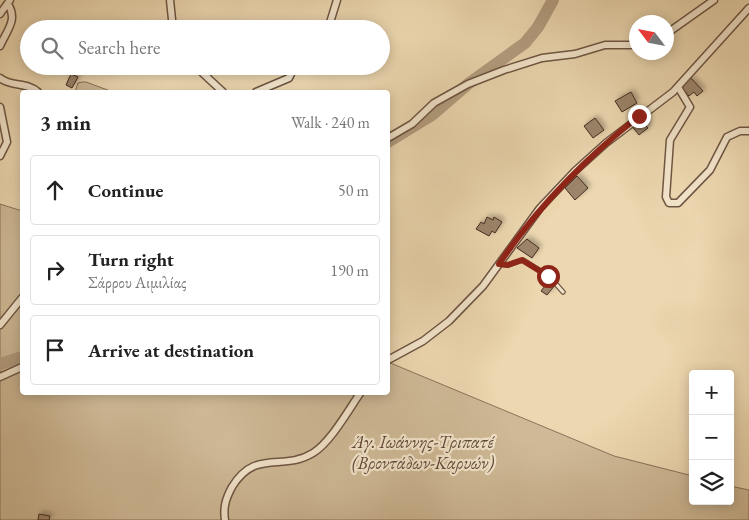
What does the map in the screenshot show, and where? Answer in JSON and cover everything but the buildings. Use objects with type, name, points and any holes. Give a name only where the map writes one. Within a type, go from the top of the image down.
[{"type":"street","points":[[170,0],[172,20]]},
{"type":"street","points":[[331,20],[337,0]]},
{"type":"street","points":[[674,28],[714,0]]},
{"type":"street","points":[[0,14],[9,2]]},
{"type":"street","points":[[0,46],[13,18],[9,2]]},
{"type":"street","points":[[390,359],[423,341],[440,329],[483,286],[540,208],[575,171],[606,142],[678,87],[749,8]]},
{"type":"street","points":[[390,137],[412,124],[434,103],[468,84],[504,70],[542,58],[575,54],[605,46],[629,45]]},
{"type":"street","points":[[205,75],[221,90]]},
{"type":"street","points":[[261,90],[289,78],[290,75]]},
{"type":"street","points":[[0,78],[35,90]]},
{"type":"street","points":[[678,87],[690,107],[670,140],[666,197],[669,203],[678,203],[710,170],[727,137],[740,131],[749,131]]},
{"type":"street","points":[[0,107],[6,142],[0,156]]},
{"type":"street","points":[[0,325],[20,300]]},
{"type":"street","points":[[0,377],[20,368]]},
{"type":"street","points":[[224,520],[226,499],[241,474],[253,466],[300,458],[315,452],[325,442],[359,395]]},
{"type":"lane","points":[[499,264],[508,265],[522,260],[548,276],[563,292]]},
{"type":"green space","points":[[86,82],[108,90],[76,90],[78,83]]},
{"type":"green space","name":"Άγ. Ιωάννης-Τριπατέ (Βροντάδων-Καρυών)","points":[[0,204],[20,210],[20,395],[390,395],[390,363],[614,456],[689,475],[689,505],[734,505],[734,487],[749,490],[749,520],[0,520]]},
{"type":"waterway","points":[[390,141],[432,115],[468,84],[525,43],[538,27],[553,0]]},
{"type":"waterway","points":[[0,364],[20,358]]},
{"type":"route","points":[[548,276],[519,259],[512,264],[499,264],[540,208],[606,142],[639,116]]}]
